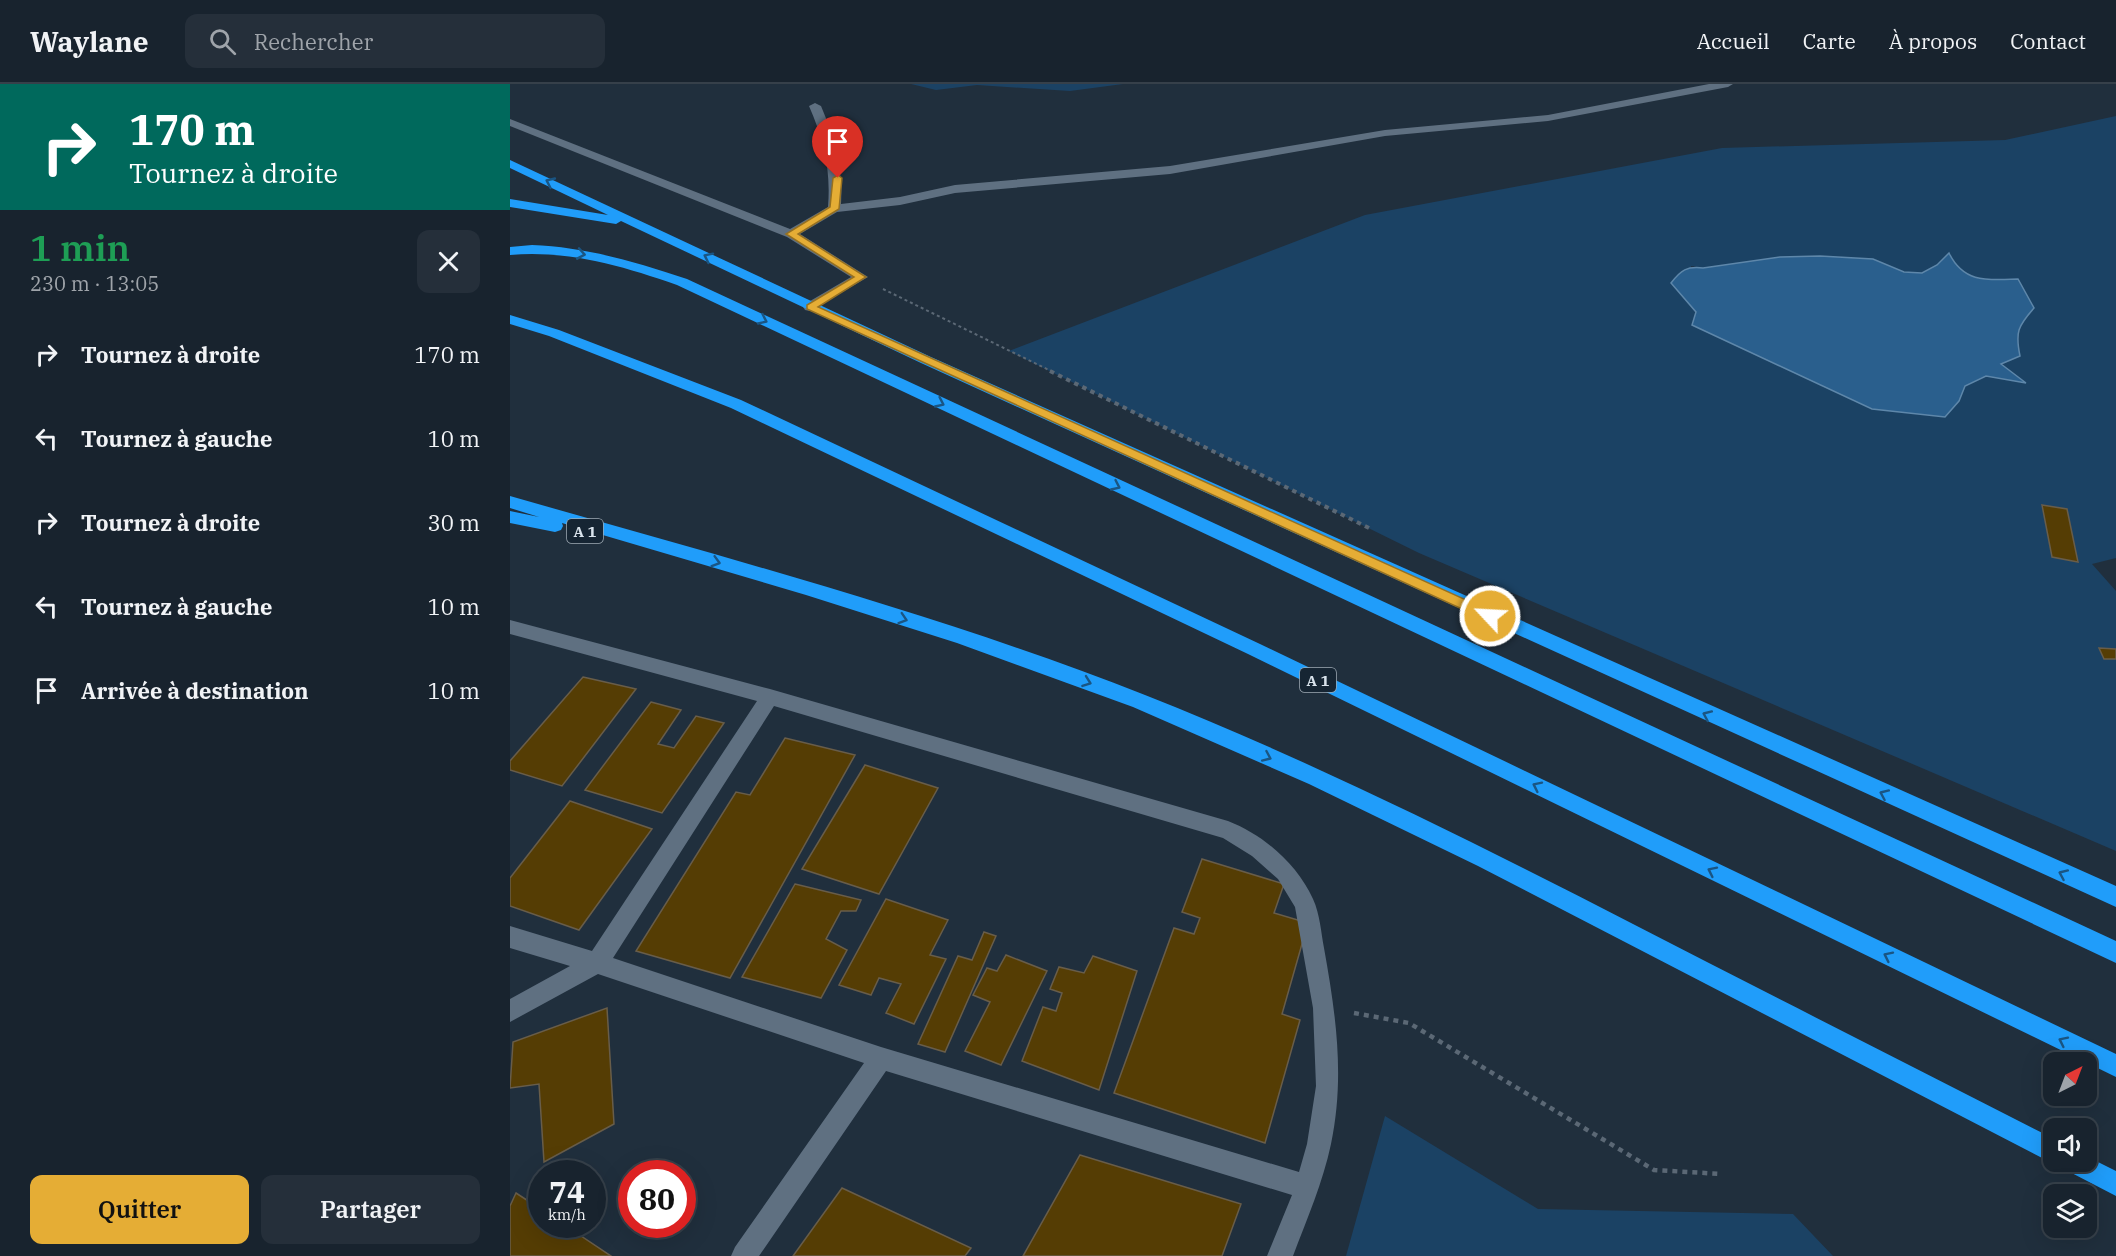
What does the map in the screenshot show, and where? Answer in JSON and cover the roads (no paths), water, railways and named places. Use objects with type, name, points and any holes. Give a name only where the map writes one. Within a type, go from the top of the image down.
[{"type":"highway","points":[[510,164],[810,307],[1750,735],[2116,897]]},
{"type":"highway","points":[[510,203],[642,225]]},
{"type":"highway","points":[[516,250],[573,252],[626,262],[682,282],[2116,952]]},
{"type":"highway","name":"A 1","points":[[510,320],[554,333],[736,404],[1254,649],[2116,1066]]},
{"type":"highway","points":[[510,502],[660,546]]},
{"type":"highway","name":"A 1","points":[[510,517],[660,546],[806,588],[959,636],[1149,705],[1316,778],[1485,859],[2043,1146]]},
{"type":"highway","points":[[2093,1172],[2116,1184]]},
{"type":"street","points":[[791,234],[834,209],[900,201],[955,189],[1170,170],[1305,145],[1395,132],[1548,118],[1728,84]]},
{"type":"street","points":[[815,106],[834,148],[838,178],[834,209]]},
{"type":"street","points":[[510,122],[622,169],[791,234],[861,277],[810,307]]},
{"type":"street","points":[[510,627],[770,696],[1228,830],[1259,849],[1285,872],[1305,904],[1324,1008],[1328,1086],[1319,1144],[1307,1188],[1280,1256]]},
{"type":"street","points":[[510,1011],[597,963],[770,696]]},
{"type":"street","points":[[510,937],[597,963],[881,1058],[1307,1188]]},
{"type":"street","points":[[744,1256],[881,1058]]}]
